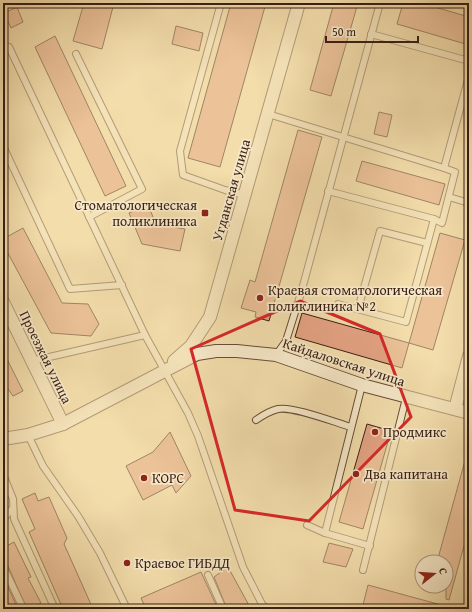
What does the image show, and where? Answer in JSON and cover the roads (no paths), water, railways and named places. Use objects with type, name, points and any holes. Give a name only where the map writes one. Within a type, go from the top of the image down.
[{"type":"street","name":"Угданская улица","points":[[164,370],[191,346],[210,317],[299,3]]},
{"type":"street","name":"Проезжая улица","points":[[3,302],[63,424]]},
{"type":"street","name":"Кайдаловская улица","points":[[164,370],[197,354],[216,351],[237,350],[276,355],[362,385],[406,398],[469,413]]},
{"type":"street","points":[[455,409],[469,356]]},
{"type":"street","points":[[3,440],[28,435],[63,424],[164,370]]},
{"type":"lane","points":[[222,3],[180,151],[183,175],[225,190],[245,195]]},
{"type":"lane","points":[[276,355],[286,341],[380,3]]},
{"type":"lane","points":[[371,34],[469,61]]},
{"type":"lane","points":[[3,53],[9,47],[145,334],[188,413],[198,436],[243,567],[262,604],[267,609]]},
{"type":"lane","points":[[76,54],[142,189],[89,217]]},
{"type":"lane","points":[[444,168],[469,76]]},
{"type":"lane","points":[[268,114],[455,172],[442,223],[328,191]]},
{"type":"lane","points":[[3,146],[70,289],[122,285]]},
{"type":"lane","points":[[449,197],[469,204]]},
{"type":"lane","points":[[338,304],[406,322],[434,220]]},
{"type":"lane","points":[[358,309],[380,231],[427,243]]},
{"type":"lane","points":[[32,361],[145,334]]},
{"type":"lane","points":[[325,533],[362,385]]},
{"type":"lane","points":[[363,570],[406,398]]},
{"type":"lane","points":[[256,420],[267,413],[280,408],[351,426]]},
{"type":"lane","points":[[28,435],[43,466],[78,516],[100,553],[127,609]]},
{"type":"lane","points":[[3,474],[13,499],[14,519],[55,609]]},
{"type":"lane","points":[[3,519],[14,508]]},
{"type":"lane","points":[[307,525],[325,533],[370,546]]},
{"type":"lane","points":[[3,566],[23,608]]},
{"type":"lane","points":[[208,576],[223,609]]},
{"type":"place","name":"Стоматологическая поликлиника","points":[[205,213]]},
{"type":"place","name":"Краевая стоматологическая поликлиника №2","points":[[260,298]]},
{"type":"place","name":"Продмикс","points":[[375,432]]},
{"type":"place","name":"Два капитана","points":[[356,474]]},
{"type":"place","name":"КОРС","points":[[144,478]]},
{"type":"place","name":"Краевое ГИБДД","points":[[127,563]]}]
